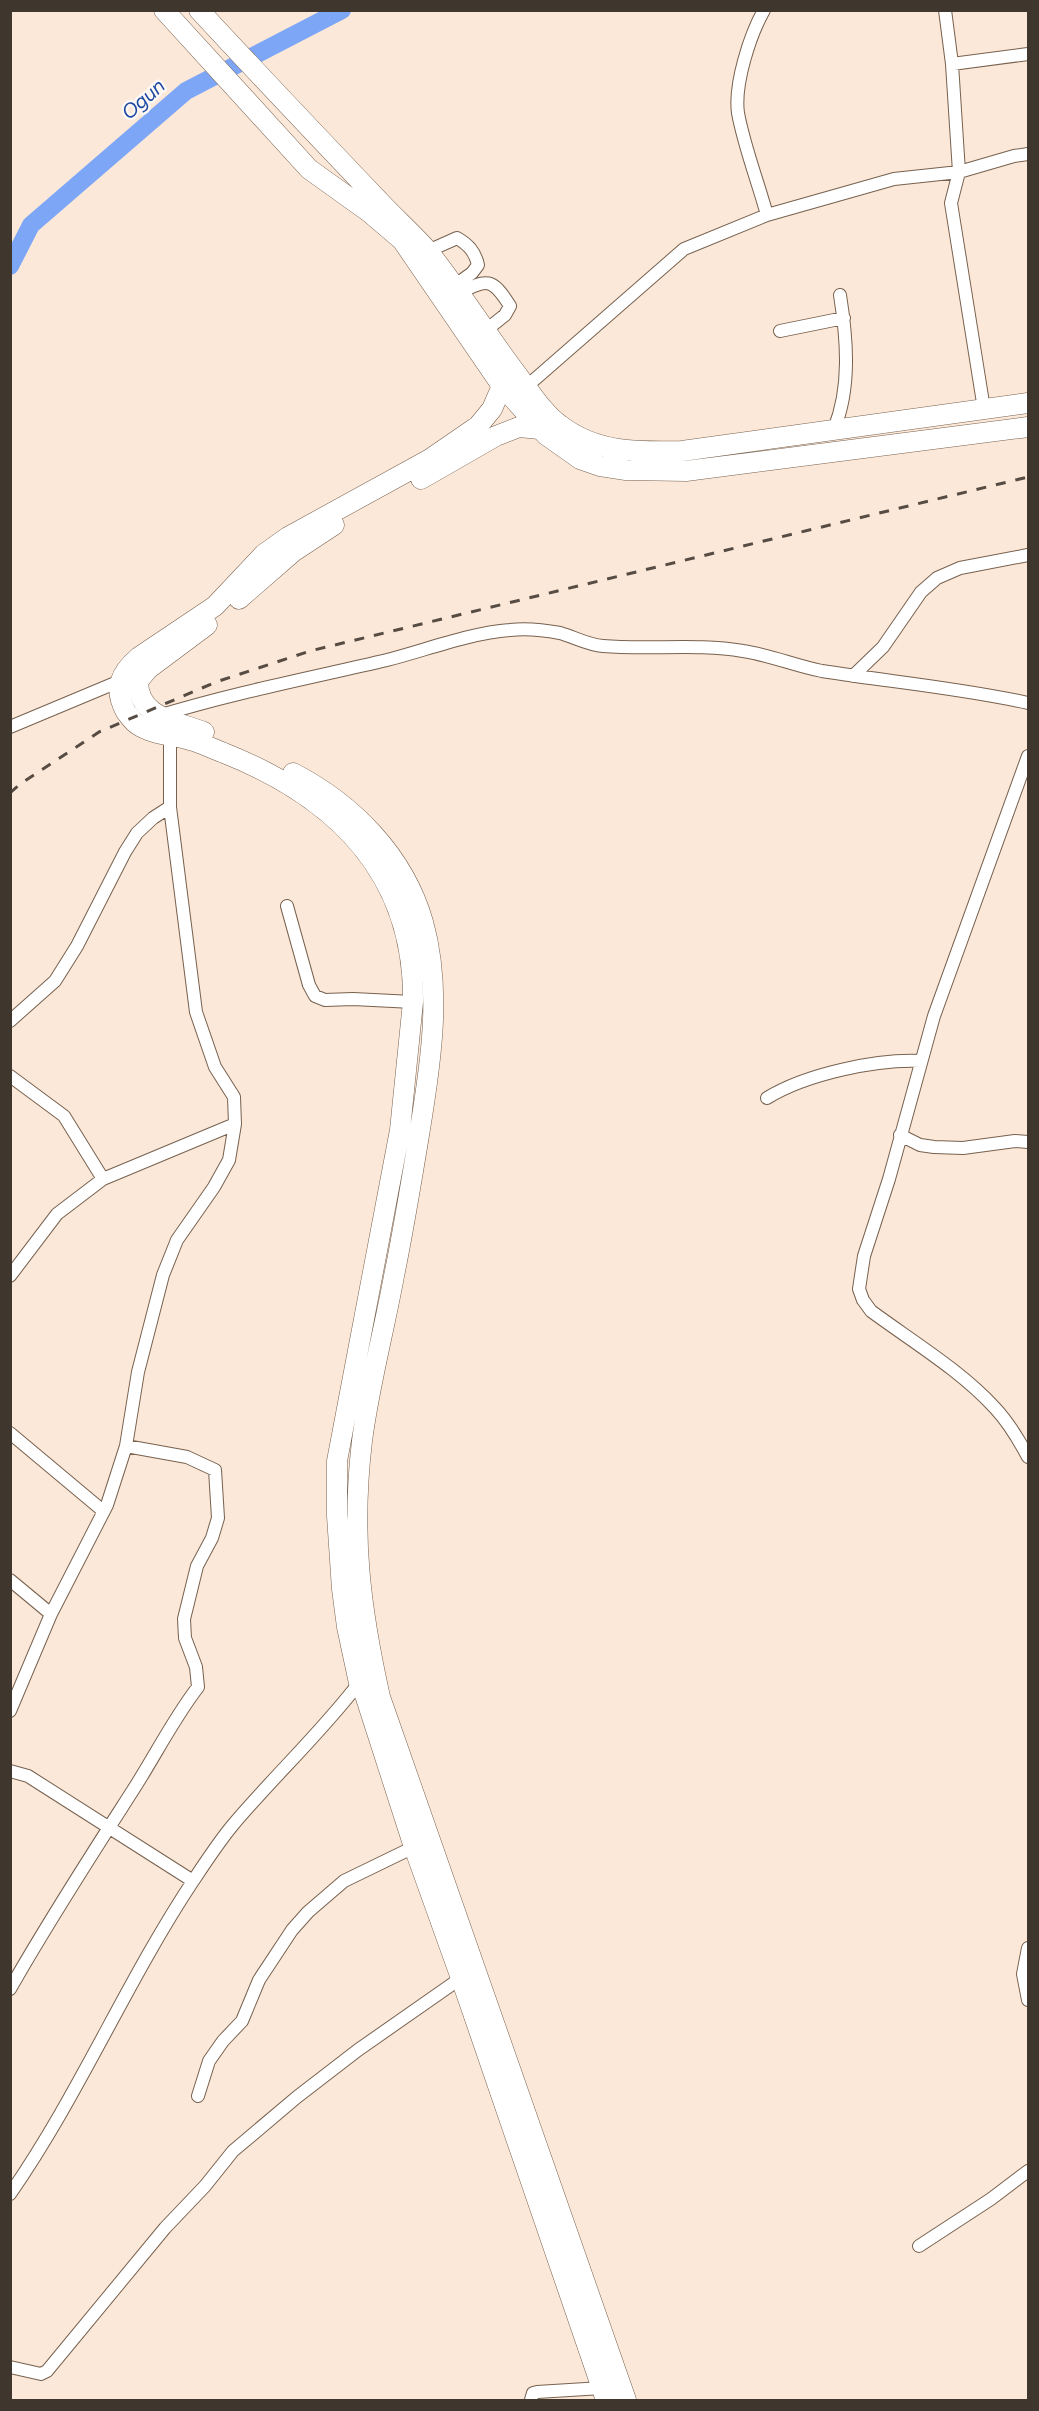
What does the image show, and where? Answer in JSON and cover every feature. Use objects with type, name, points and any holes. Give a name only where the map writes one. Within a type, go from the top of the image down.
[{"type":"main road","points":[[164,10],[309,169],[369,212],[402,240],[502,386],[540,429],[580,459],[600,466],[664,471],[1029,427]]},
{"type":"main road","points":[[199,10],[292,111],[353,171],[428,251],[526,387],[560,425],[583,439],[614,449],[634,452],[681,451],[1029,403]]},
{"type":"main road","points":[[502,386],[492,409],[478,426],[430,459],[288,537],[264,554],[215,606],[130,664],[120,681],[119,699],[131,719],[139,726],[190,740],[246,762],[304,792],[361,843],[383,877],[401,918],[413,993],[400,1130],[337,1461],[337,1516],[347,1627],[358,1683],[365,1695],[414,1848],[604,2394]]},
{"type":"main road","points":[[540,429],[519,427],[496,436],[328,529],[293,552],[222,613],[142,675],[138,681],[138,692],[144,705],[157,716],[252,752],[318,786],[357,816],[382,845],[413,894],[425,931],[434,985],[428,1081],[362,1441],[356,1540],[367,1639],[384,1708],[626,2400]]},
{"type":"main road","points":[[749,441],[753,462]]},
{"type":"main road","points":[[413,993],[434,985]]},
{"type":"street","points":[[764,10],[753,32],[738,91],[738,112],[767,215]]},
{"type":"street","points":[[945,10],[952,64],[959,172],[951,203],[984,409]]},
{"type":"street","points":[[952,64],[1029,54]]},
{"type":"street","points":[[526,387],[684,249],[767,215],[894,179],[959,172],[1029,154]]},
{"type":"street","points":[[428,251],[457,238],[468,244],[476,256],[478,265],[457,290]]},
{"type":"street","points":[[457,290],[481,282],[492,284],[502,293],[510,306],[505,315],[485,331]]},
{"type":"street","points":[[834,429],[843,409],[846,372],[844,318],[840,295]]},
{"type":"street","points":[[780,332],[844,318]]},
{"type":"street","points":[[853,676],[883,646],[921,592],[937,578],[960,568],[1029,555]]},
{"type":"street","points":[[157,716],[220,697],[509,630],[534,629],[560,633],[600,646],[648,649],[685,646],[744,651],[790,664],[853,676],[972,691],[1029,703]]},
{"type":"street","points":[[10,727],[120,681]]},
{"type":"street","points":[[10,1711],[51,1614],[102,1510],[107,1505],[126,1446],[138,1372],[163,1275],[177,1240],[214,1187],[229,1160],[235,1125],[234,1097],[215,1067],[196,1012],[170,807],[170,735]]},
{"type":"street","points":[[1029,756],[938,1005],[860,1272],[859,1289],[863,1300],[872,1311],[985,1397],[1015,1434],[1029,1458]]},
{"type":"street","points":[[10,1021],[55,981],[77,946],[124,852],[137,833],[153,818],[170,807]]},
{"type":"street","points":[[287,906],[309,985],[315,996],[326,1000],[413,993]]},
{"type":"street","points":[[767,1098],[804,1082],[840,1071],[897,1060],[921,1061]]},
{"type":"street","points":[[10,1076],[64,1116],[103,1179]]},
{"type":"street","points":[[10,1276],[57,1214],[103,1179],[235,1125]]},
{"type":"street","points":[[900,1135],[920,1145],[934,1148],[969,1148],[1015,1141],[1029,1142]]},
{"type":"street","points":[[10,1433],[102,1510]]},
{"type":"street","points":[[10,1989],[156,1754],[182,1708],[198,1687],[196,1667],[185,1638],[184,1619],[197,1566],[212,1538],[218,1518],[215,1470],[188,1457],[126,1446]]},
{"type":"street","points":[[10,1580],[51,1614]]},
{"type":"street","points":[[10,2194],[60,2115],[143,1961],[193,1881],[232,1826],[300,1753],[358,1683]]},
{"type":"street","points":[[10,1771],[28,1776],[193,1881]]},
{"type":"street","points":[[198,2096],[209,2061],[222,2041],[242,2021],[259,1980],[292,1930],[314,1906],[344,1881],[414,1848]]},
{"type":"street","points":[[1029,1948],[1023,1974],[1029,2000]]},
{"type":"street","points":[[10,2367],[41,2374],[47,2371],[165,2228],[206,2186],[233,2151],[358,2050],[461,1978]]},
{"type":"street","points":[[919,2246],[1029,2171]]},
{"type":"street","points":[[531,2400],[533,2393],[537,2392],[604,2394]]},
{"type":"waterway","name":"Ogun","points":[[10,266],[31,225],[186,91],[342,10]]},
{"type":"railway","points":[[10,793],[99,732],[216,682],[310,651],[1028,477]]}]
